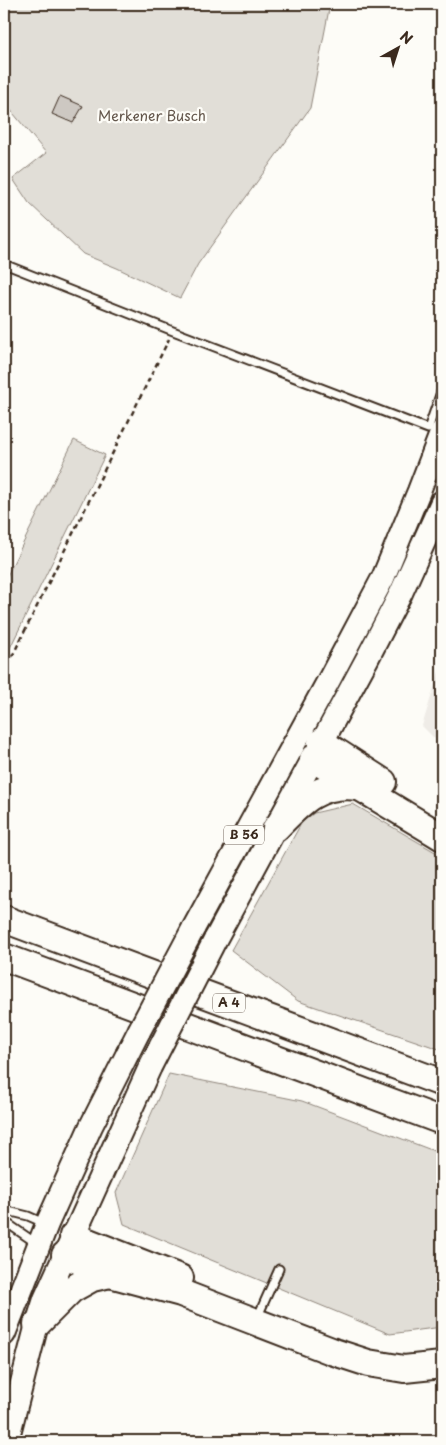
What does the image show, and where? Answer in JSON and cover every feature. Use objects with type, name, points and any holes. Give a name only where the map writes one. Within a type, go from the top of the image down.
[{"type":"highway","points":[[310,748],[358,787],[442,838]]},
{"type":"highway","points":[[310,748],[442,822]]},
{"type":"highway","points":[[276,828],[302,802],[315,793],[337,786],[358,787]]},
{"type":"highway","name":"A 4","points":[[4,919],[438,1080]]},
{"type":"highway","points":[[4,958],[442,1122]]},
{"type":"highway","points":[[383,1100],[442,1133]]},
{"type":"highway","points":[[69,1246],[110,1274],[258,1315],[359,1347],[404,1355],[428,1355],[442,1352]]},
{"type":"highway","points":[[69,1246],[258,1315],[334,1352],[368,1363],[404,1369],[442,1365]]},
{"type":"highway","points":[[37,1324],[72,1289],[92,1278],[110,1274]]},
{"type":"main road","name":"B 56","points":[[6,1441],[45,1299],[150,1067],[215,940],[276,828],[420,491],[442,431]]},
{"type":"main road","name":"B 56","points":[[4,1334],[47,1224],[91,1126],[126,1056],[193,929],[310,748],[401,593],[442,502]]},
{"type":"main road","points":[[47,1224],[69,1246]]},
{"type":"main road","points":[[38,1245],[69,1246]]},
{"type":"lane","points":[[4,264],[428,429],[442,389]]},
{"type":"lane","points":[[4,1210],[28,1216],[47,1224]]},
{"type":"lane","points":[[4,1221],[38,1245]]},
{"type":"lane","points":[[258,1315],[279,1268]]},
{"type":"path","points":[[4,673],[173,331]]},
{"type":"shaded area","points":[[442,662],[442,746],[422,726]]},
{"type":"green space","name":"Merkener Busch","points":[[4,4],[330,4],[310,108],[198,264],[180,298],[83,254],[29,203],[13,179],[46,153],[4,102]]},
{"type":"green space","points":[[74,440],[105,455],[4,660],[4,582]]},
{"type":"green space","points":[[353,804],[442,856],[442,1050],[298,1001],[231,950],[302,822],[314,813]]},
{"type":"green space","points":[[169,1074],[302,1101],[442,1154],[442,1327],[390,1334],[124,1224],[116,1193]]},
{"type":"building","points":[[60,96],[83,106],[73,123],[52,114]]}]
